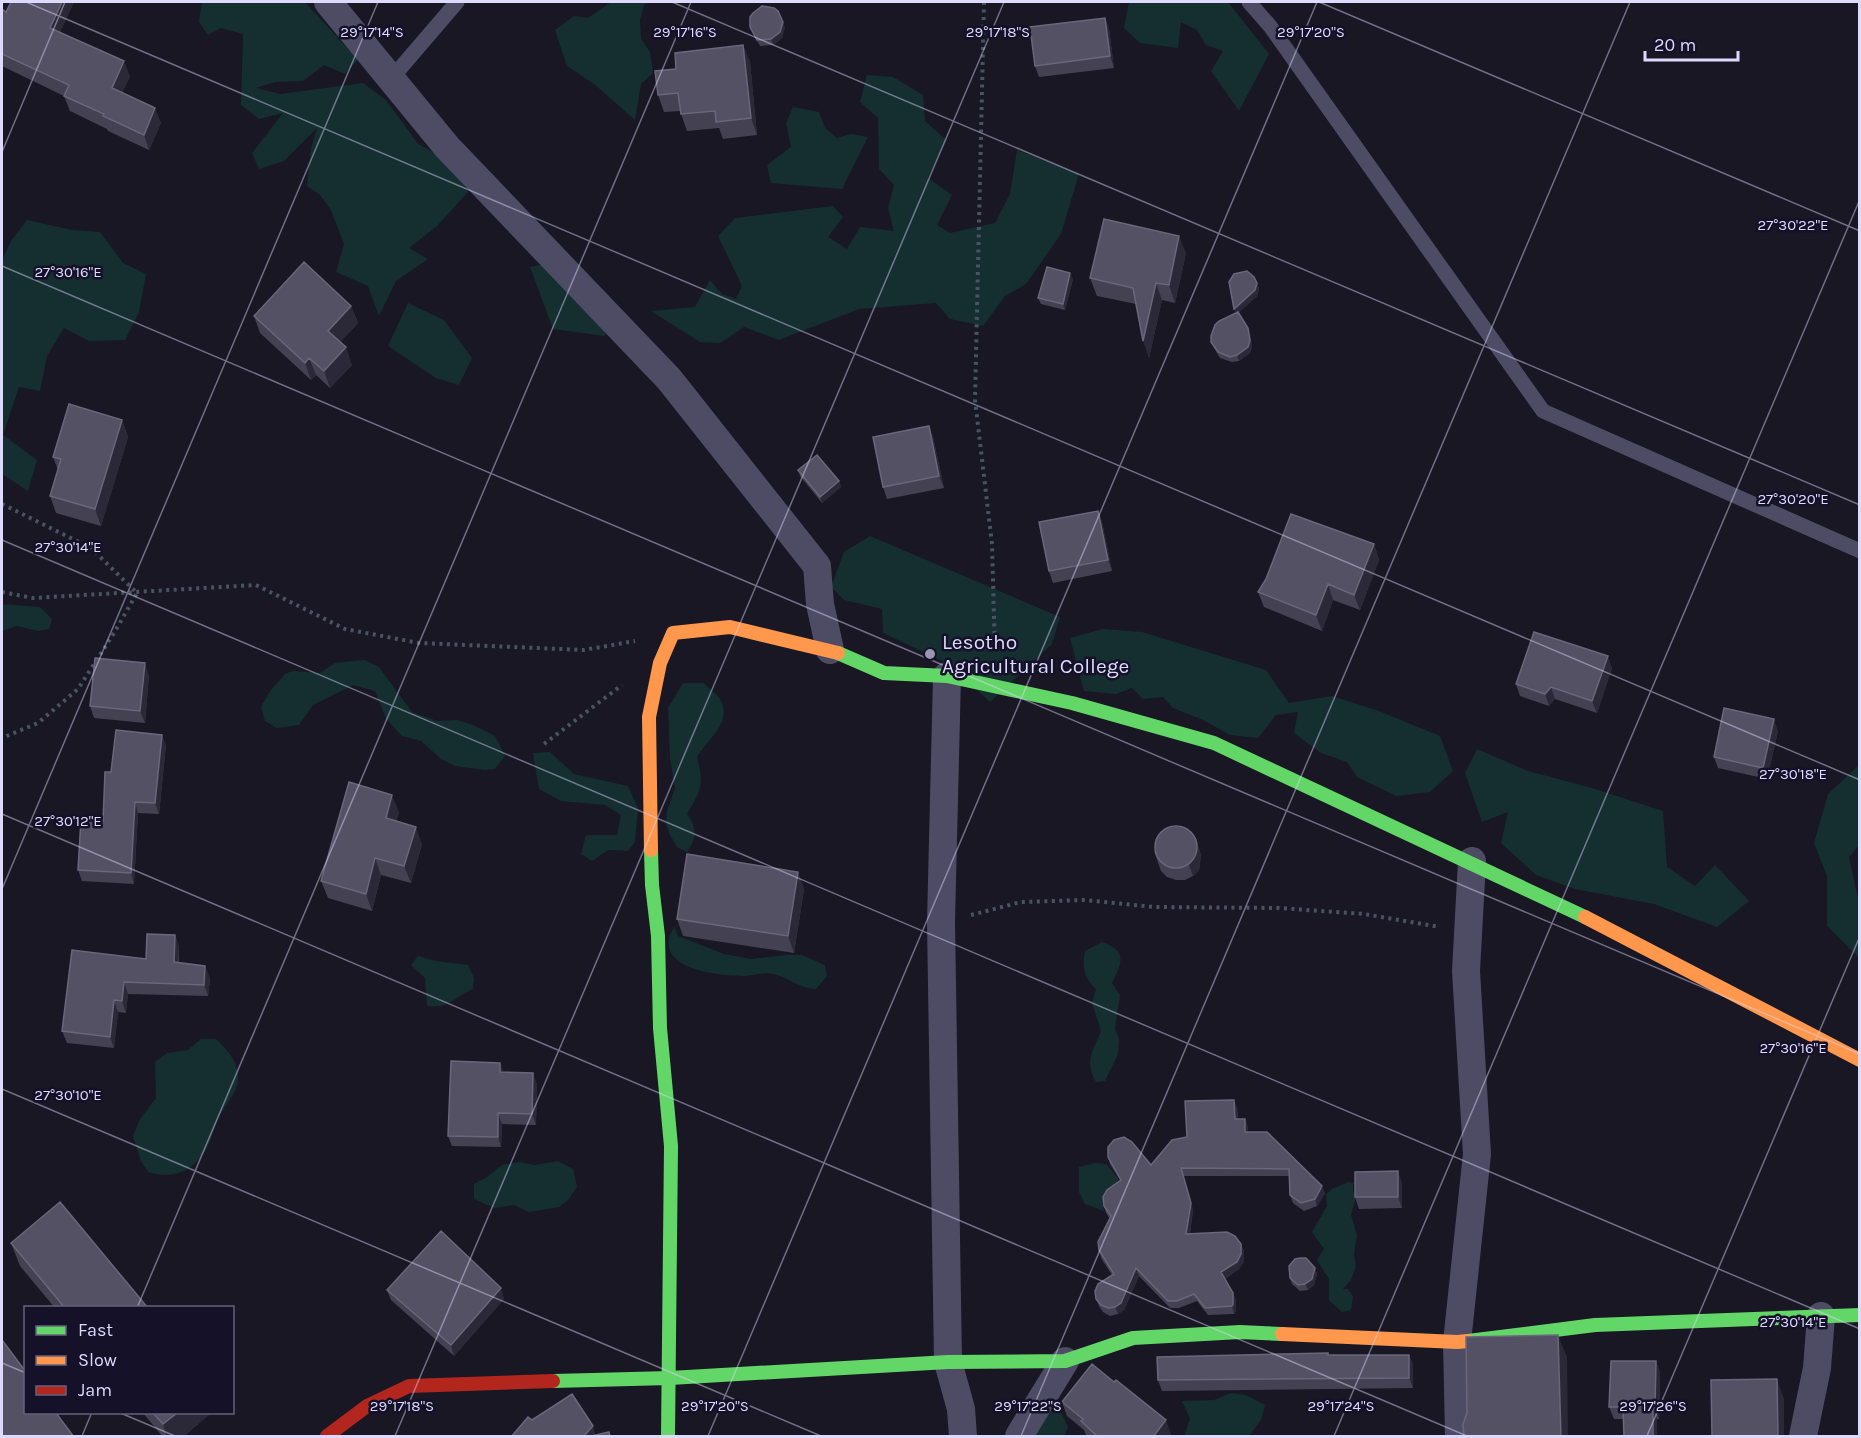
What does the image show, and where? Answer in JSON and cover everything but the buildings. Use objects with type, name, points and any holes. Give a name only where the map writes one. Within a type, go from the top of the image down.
[{"type":"street","points":[[327,2],[447,147],[669,379],[817,566],[820,604],[830,650]]},
{"type":"street","points":[[669,1437],[671,1146],[660,1028],[658,936],[652,885],[649,717],[660,663],[673,633],[730,627],[830,650],[884,673],[947,676],[1072,704],[1214,743],[1472,861],[1860,1060]]},
{"type":"street","points":[[947,676],[941,922],[948,1362],[961,1410],[963,1437]]},
{"type":"street","points":[[1459,1437],[1457,1342],[1477,1154],[1466,971],[1472,861]]},
{"type":"street","points":[[327,1437],[367,1406],[409,1386],[670,1378],[948,1362],[1065,1361],[1133,1338],[1240,1332],[1457,1342],[1595,1325],[1860,1315]]},
{"type":"street","points":[[1803,1437],[1817,1368],[1821,1316]]},
{"type":"street","points":[[1019,1437],[1065,1361]]},
{"type":"lane","points":[[391,79],[456,2]]},
{"type":"lane","points":[[1249,2],[1277,36],[1543,411],[1860,551]]},
{"type":"path","points":[[984,2],[975,400],[992,544],[996,687]]},
{"type":"path","points":[[2,504],[91,548],[137,593]]},
{"type":"path","points":[[2,592],[33,598],[256,585],[345,629],[419,643],[584,650],[673,633]]},
{"type":"path","points":[[2,738],[38,723],[78,689],[137,593]]},
{"type":"path","points":[[544,744],[629,680]]},
{"type":"path","points":[[941,922],[1020,902],[1085,900],[1154,907],[1279,908],[1364,914],[1468,931]]},
{"type":"green space","points":[[202,2],[305,2],[358,60],[345,74],[324,65],[303,81],[275,82],[256,88],[280,94],[363,83],[386,100],[418,144],[450,161],[468,192],[437,226],[409,248],[428,259],[396,281],[379,316],[368,286],[336,272],[344,244],[331,210],[320,195],[307,186],[311,148],[317,128],[284,161],[259,169],[252,153],[283,113],[259,119],[241,105],[243,34],[221,28],[208,35],[199,22]]},
{"type":"green space","points":[[611,2],[651,2],[644,5],[640,20],[641,39],[650,52],[653,73],[641,84],[635,120],[594,84],[567,66],[555,30],[574,16],[588,18]]},
{"type":"green space","points":[[1129,2],[1228,2],[1269,54],[1239,111],[1211,71],[1223,51],[1206,45],[1197,30],[1181,22],[1178,48],[1140,43],[1124,28]]},
{"type":"green space","points":[[867,75],[893,77],[923,95],[925,121],[946,140],[928,178],[952,195],[937,225],[950,233],[995,223],[1010,194],[1017,150],[1079,174],[1061,234],[1026,284],[1005,296],[983,326],[950,319],[936,303],[859,309],[779,340],[744,327],[720,343],[700,342],[651,311],[695,307],[710,280],[722,294],[736,299],[742,286],[718,236],[735,218],[833,206],[843,217],[828,237],[847,249],[860,227],[894,231],[888,208],[894,185],[879,169],[878,118],[860,102]]},
{"type":"green space","points":[[793,107],[819,112],[825,128],[837,138],[851,134],[868,137],[842,189],[771,183],[767,165],[791,147],[786,123]]},
{"type":"green space","points":[[27,220],[72,230],[100,232],[123,263],[146,274],[139,312],[125,340],[89,341],[64,328],[47,356],[40,391],[19,387],[3,435],[37,460],[28,491],[2,474],[2,260],[11,241]]},
{"type":"green space","points":[[545,264],[606,327],[605,336],[553,329],[530,267]]},
{"type":"green space","points":[[408,303],[444,320],[472,358],[459,385],[436,378],[388,346]]},
{"type":"green space","points":[[870,536],[1060,617],[1052,644],[990,702],[951,665],[883,633],[882,609],[844,600],[831,587],[844,552]]},
{"type":"green space","points":[[2,604],[40,607],[52,619],[49,629],[38,631],[17,626],[2,631]]},
{"type":"green space","points":[[1103,629],[1142,632],[1266,670],[1289,703],[1332,696],[1379,711],[1440,736],[1453,771],[1430,792],[1396,796],[1357,777],[1347,762],[1321,753],[1294,733],[1298,712],[1276,715],[1258,738],[1230,735],[1203,720],[1173,708],[1163,697],[1143,699],[1132,688],[1116,694],[1084,691],[1070,638]]},
{"type":"green space","points":[[365,660],[379,667],[412,712],[437,721],[457,720],[473,725],[495,736],[505,756],[495,769],[455,766],[441,759],[421,741],[402,736],[386,719],[375,691],[353,685],[313,705],[299,725],[277,728],[265,721],[261,707],[270,691],[285,674],[292,671],[320,673],[335,663]]},
{"type":"green space","points":[[683,683],[704,683],[720,698],[724,709],[721,724],[697,757],[701,780],[696,798],[687,814],[693,824],[694,833],[693,842],[687,852],[677,847],[666,824],[667,811],[675,788],[670,758],[668,708]]},
{"type":"green space","points":[[1477,749],[1528,771],[1592,788],[1663,811],[1667,867],[1695,886],[1715,865],[1749,901],[1717,927],[1654,904],[1575,889],[1536,875],[1501,843],[1508,812],[1482,822],[1465,773]]},
{"type":"green space","points":[[550,752],[574,774],[628,786],[638,808],[635,842],[628,851],[608,850],[592,861],[581,854],[586,835],[617,835],[621,815],[605,805],[561,801],[539,789],[533,753]]},
{"type":"green space","points":[[1857,767],[1860,767],[1859,845],[1849,857],[1859,903],[1859,958],[1827,926],[1827,876],[1814,843],[1828,794]]},
{"type":"green space","points":[[674,926],[678,936],[724,954],[751,959],[802,955],[825,965],[827,976],[816,989],[773,974],[735,976],[696,969],[675,958],[670,950],[669,937]]},
{"type":"green space","points":[[1102,942],[1116,949],[1120,958],[1120,964],[1112,983],[1120,995],[1115,1029],[1119,1039],[1118,1054],[1105,1081],[1096,1082],[1092,1075],[1090,1062],[1101,1031],[1092,1003],[1096,989],[1086,976],[1084,962],[1085,951]]},
{"type":"green space","points":[[418,956],[468,965],[474,978],[473,989],[441,1006],[427,1006],[425,978],[411,965]]},
{"type":"green space","points":[[201,1039],[216,1039],[231,1056],[238,1072],[236,1089],[218,1119],[205,1150],[193,1165],[186,1170],[168,1175],[148,1172],[141,1161],[133,1136],[140,1119],[156,1098],[155,1062],[167,1053],[188,1050]]},
{"type":"green space","points":[[558,1161],[573,1169],[577,1187],[568,1200],[559,1207],[529,1212],[514,1205],[494,1208],[474,1199],[474,1184],[502,1165],[519,1162],[535,1165]]},
{"type":"green space","points":[[1095,1163],[1106,1164],[1119,1179],[1103,1205],[1104,1211],[1085,1204],[1079,1192],[1079,1167]]},
{"type":"green space","points":[[1348,1182],[1353,1183],[1353,1192],[1356,1197],[1351,1215],[1357,1235],[1354,1254],[1356,1266],[1351,1280],[1343,1289],[1348,1289],[1353,1296],[1351,1310],[1342,1312],[1329,1300],[1329,1279],[1317,1260],[1324,1249],[1312,1232],[1327,1206],[1326,1194]]},
{"type":"green space","points":[[1231,1393],[1246,1395],[1265,1405],[1261,1420],[1249,1436],[1184,1436],[1190,1419],[1182,1401],[1214,1400]]},
{"type":"green space","points":[[1060,1410],[1068,1427],[1064,1436],[1026,1436],[1047,1414]]},
{"type":"traffic: fast","points":[[838,653],[884,673],[947,676],[1072,703],[1214,743],[1585,917]]},
{"type":"traffic: fast","points":[[651,850],[652,885],[658,936],[660,1028],[671,1146],[668,1436]]},
{"type":"traffic: fast","points":[[1468,1341],[1595,1325],[1860,1315]]},
{"type":"traffic: fast","points":[[553,1381],[670,1378],[948,1362],[1065,1361],[1133,1338],[1240,1332],[1282,1334]]},
{"type":"traffic: slow","points":[[651,850],[649,717],[660,663],[673,633],[730,627],[838,653]]},
{"type":"traffic: slow","points":[[1585,917],[1860,1060]]},
{"type":"traffic: slow","points":[[1282,1334],[1468,1341]]},
{"type":"traffic: jam","points":[[327,1436],[367,1406],[409,1386],[553,1381]]},
{"type":"place","name":"Lesotho Agricultural College","points":[[930,654]]}]
